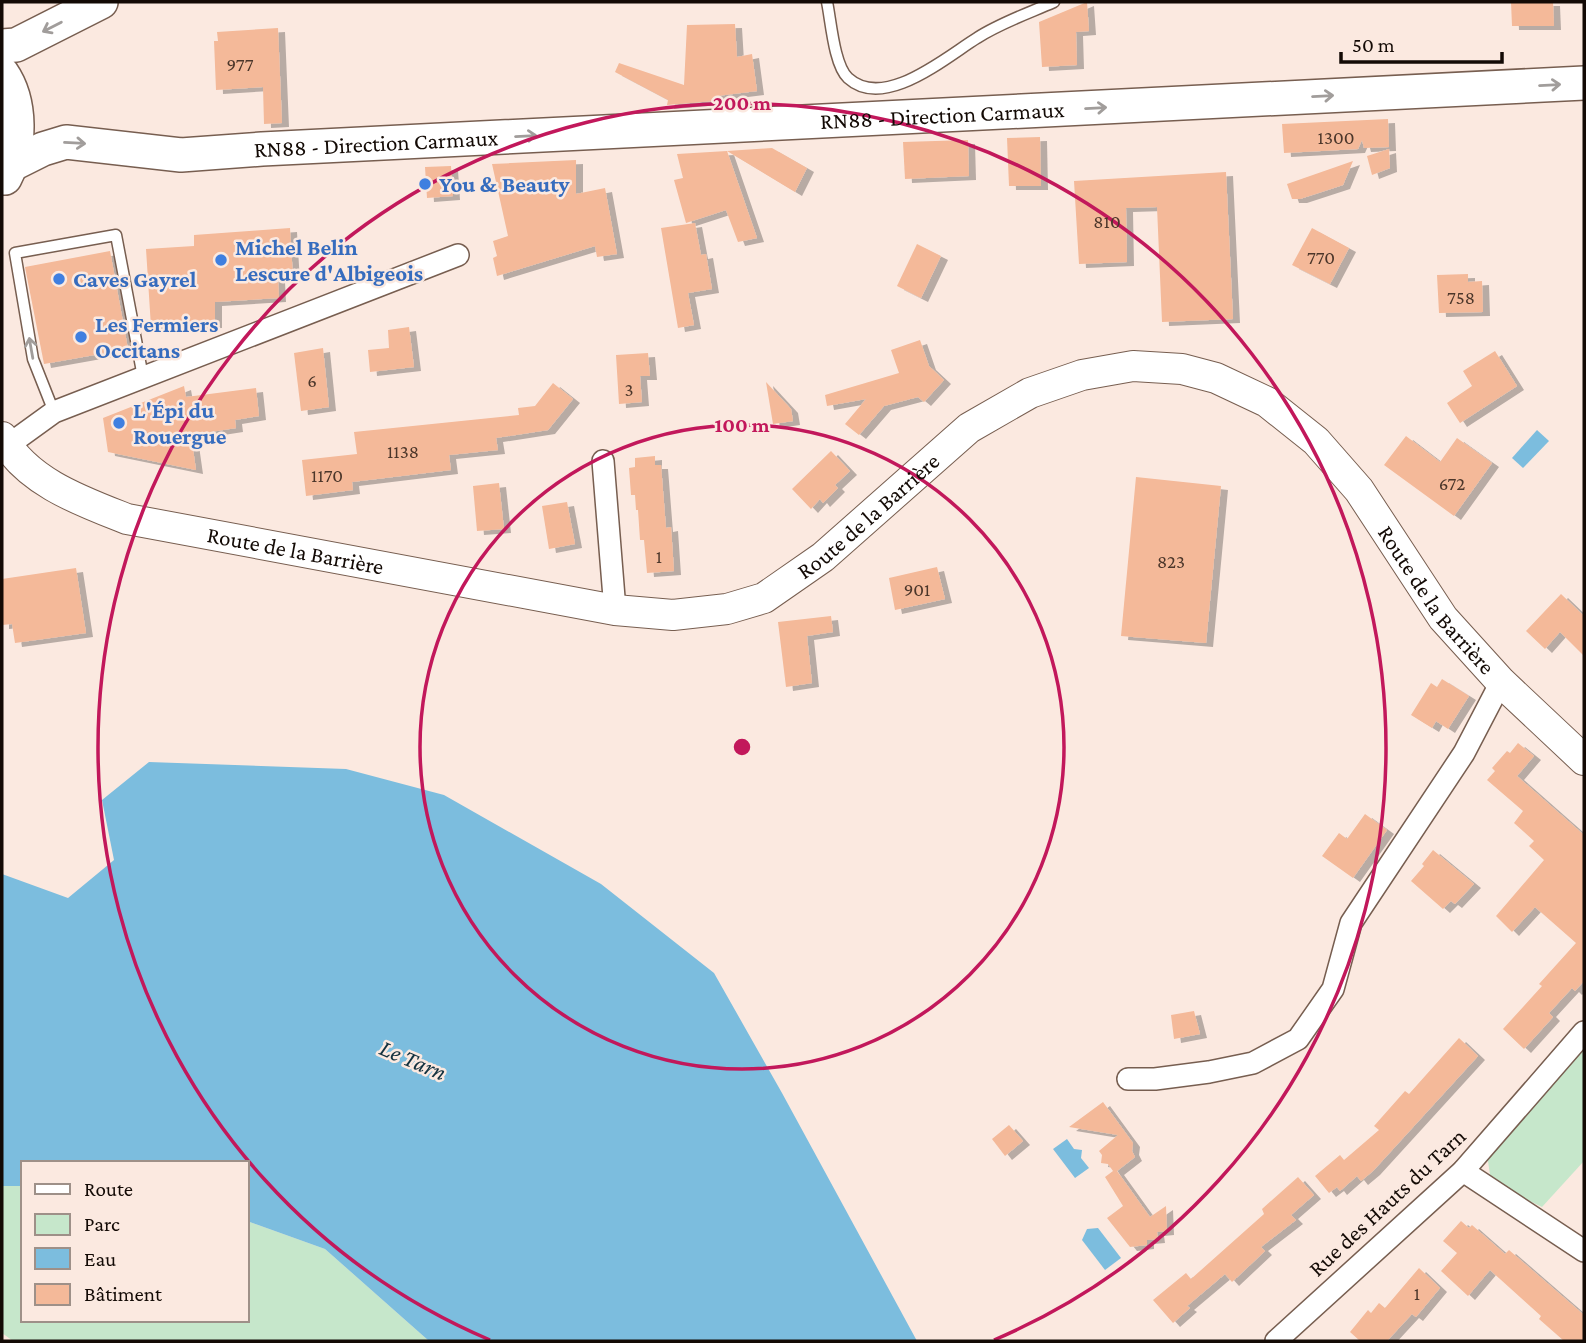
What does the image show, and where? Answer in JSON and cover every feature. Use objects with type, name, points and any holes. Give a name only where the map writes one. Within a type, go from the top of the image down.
[{"type":"main road","points":[[2,46],[16,45],[102,2]]},
{"type":"main road","points":[[2,73],[8,83],[18,124],[7,174]]},
{"type":"main road","name":"RN88 - Direction Carmaux","points":[[7,174],[43,149],[66,142],[181,155],[1584,83]]},
{"type":"street","points":[[5,447],[54,412],[458,255]]},
{"type":"street","name":"Route de la Barrière","points":[[5,447],[31,470],[73,498],[127,519],[615,610],[673,615],[727,609],[764,598],[823,557],[969,428],[1030,393],[1082,375],[1133,366],[1182,369],[1216,378],[1268,402],[1317,441],[1359,490],[1443,618],[1501,682],[1584,760]]},
{"type":"street","points":[[603,461],[615,610]]},
{"type":"street","points":[[1128,1079],[1155,1079],[1253,1063],[1298,1039],[1333,989],[1351,923],[1464,753],[1501,682]]},
{"type":"street","name":"Rue des Hauts du Tarn","points":[[1276,1341],[1463,1171],[1584,1032]]},
{"type":"street","points":[[1463,1171],[1584,1251]]},
{"type":"lane","points":[[827,2],[839,65],[848,79],[871,89],[895,86],[933,68],[978,37],[1054,2]]},
{"type":"lane","points":[[54,412],[33,359],[15,253],[116,235],[143,377]]},
{"type":"green space","points":[[1584,1047],[1584,1161],[1542,1207],[1491,1182],[1487,1154]]},
{"type":"green space","points":[[2,1186],[21,1186],[21,1322],[248,1322],[248,1221],[325,1249],[429,1341],[13,1341],[2,1333]]},
{"type":"water","points":[[1537,430],[1549,441],[1523,468],[1512,458]]},
{"type":"water","name":"Le Tarn","points":[[149,762],[346,769],[444,795],[601,884],[714,973],[917,1341],[429,1341],[325,1249],[248,1221],[248,1161],[21,1161],[21,1186],[2,1186],[2,874],[68,898],[114,860],[102,800]]},
{"type":"water","points":[[1067,1139],[1074,1149],[1082,1150],[1081,1158],[1089,1168],[1075,1178],[1053,1149]]},
{"type":"water","points":[[1098,1228],[1121,1258],[1105,1270],[1082,1240],[1087,1229]]},
{"type":"building","points":[[1087,2],[1089,31],[1076,32],[1077,65],[1042,67],[1039,22]]},
{"type":"building","points":[[1511,2],[1553,2],[1554,26],[1512,26]]},
{"type":"building","points":[[735,24],[737,57],[752,54],[757,91],[717,96],[725,100],[667,105],[668,100],[615,72],[619,63],[684,85],[687,25]]},
{"type":"building","points":[[278,28],[282,123],[264,124],[263,87],[216,90],[214,41],[218,41],[217,32]]},
{"type":"building","points":[[1388,119],[1389,147],[1364,148],[1362,140],[1358,149],[1284,153],[1282,124]]},
{"type":"building","points":[[1040,137],[1041,186],[1009,186],[1007,138]]},
{"type":"building","points":[[968,140],[969,176],[905,179],[903,142]]},
{"type":"building","points":[[772,148],[807,168],[795,192],[727,151]]},
{"type":"building","points":[[1389,149],[1390,168],[1372,175],[1367,156]]},
{"type":"building","points":[[727,151],[757,238],[738,242],[726,210],[686,223],[674,180],[683,178],[677,154]]},
{"type":"building","points":[[576,160],[576,194],[605,188],[617,254],[597,257],[595,246],[497,276],[493,258],[497,256],[493,241],[508,236],[492,164]]},
{"type":"building","points":[[1353,161],[1343,185],[1300,199],[1292,199],[1287,184]]},
{"type":"building","points":[[451,166],[453,196],[427,198],[425,167]]},
{"type":"building","points":[[1226,172],[1233,319],[1162,322],[1157,207],[1126,208],[1127,262],[1079,264],[1074,181]]},
{"type":"building","points":[[695,223],[701,255],[706,254],[712,289],[688,293],[694,325],[678,328],[661,228]]},
{"type":"building","points":[[290,228],[293,278],[278,278],[279,298],[215,302],[215,324],[151,327],[146,249],[194,246],[194,235]]},
{"type":"building","points":[[1312,228],[1349,248],[1330,284],[1292,265]]},
{"type":"building","points":[[917,244],[941,256],[921,298],[897,286]]},
{"type":"building","points":[[110,251],[128,349],[44,364],[25,267]]},
{"type":"building","points":[[1468,274],[1468,282],[1482,281],[1483,312],[1439,313],[1437,275]]},
{"type":"building","points":[[409,327],[414,367],[370,372],[368,350],[389,348],[388,330]]},
{"type":"building","points":[[920,340],[929,366],[944,380],[924,402],[918,397],[884,406],[859,435],[845,424],[866,399],[827,406],[825,395],[899,373],[891,350]]},
{"type":"building","points":[[323,348],[329,407],[301,411],[294,353]]},
{"type":"building","points":[[1495,351],[1517,386],[1460,423],[1447,403],[1472,386],[1463,371]]},
{"type":"building","points":[[648,353],[650,376],[640,376],[642,402],[619,404],[616,355]]},
{"type":"building","points":[[766,382],[791,409],[793,421],[773,424]]},
{"type":"building","points":[[553,383],[573,399],[548,430],[496,438],[498,450],[449,455],[451,470],[352,482],[353,490],[306,496],[302,460],[357,454],[354,432],[519,415],[518,408],[535,406]]},
{"type":"building","points":[[184,386],[186,397],[256,388],[259,416],[235,420],[236,428],[191,435],[196,470],[108,452],[103,418]]},
{"type":"building","points":[[1406,436],[1440,462],[1457,438],[1492,463],[1454,516],[1384,465]]},
{"type":"building","points":[[831,451],[850,471],[835,485],[838,488],[823,503],[820,499],[811,509],[792,489]]},
{"type":"building","points":[[655,456],[655,465],[661,465],[666,528],[671,527],[674,571],[647,573],[644,540],[640,540],[638,510],[635,495],[631,495],[629,468],[635,467],[635,458]]},
{"type":"building","points":[[1136,477],[1221,486],[1206,643],[1121,636]]},
{"type":"building","points":[[499,483],[504,529],[477,531],[473,486]]},
{"type":"building","points":[[567,502],[575,544],[549,549],[542,506]]},
{"type":"building","points":[[937,567],[945,599],[895,610],[889,578]]},
{"type":"building","points":[[76,568],[86,633],[15,643],[12,624],[2,625],[2,579]]},
{"type":"building","points":[[1561,594],[1584,616],[1584,656],[1560,632],[1545,649],[1526,631]]},
{"type":"building","points":[[831,616],[833,632],[807,636],[812,683],[786,687],[778,622]]},
{"type":"building","points":[[1442,679],[1469,696],[1448,729],[1436,721],[1432,728],[1411,715],[1431,683],[1437,687]]},
{"type":"building","points":[[1518,743],[1534,756],[1517,776],[1584,835],[1584,981],[1575,991],[1572,988],[1549,1013],[1553,1017],[1524,1049],[1503,1029],[1576,943],[1535,907],[1512,932],[1496,916],[1544,860],[1529,846],[1534,841],[1514,823],[1523,811],[1487,780],[1495,771],[1492,768]]},
{"type":"building","points":[[1365,814],[1387,830],[1353,878],[1322,856],[1339,833],[1347,839]]},
{"type":"building","points":[[1433,850],[1474,884],[1455,904],[1451,901],[1443,909],[1411,881]]},
{"type":"building","points":[[1194,1011],[1200,1034],[1174,1039],[1171,1015]]},
{"type":"building","points":[[1459,1038],[1478,1056],[1373,1171],[1361,1181],[1357,1176],[1340,1191],[1337,1187],[1329,1193],[1315,1176],[1340,1155],[1344,1160],[1379,1130],[1374,1126],[1405,1091],[1409,1094]]},
{"type":"building","points":[[1103,1102],[1133,1143],[1132,1151],[1135,1157],[1117,1171],[1150,1217],[1166,1206],[1167,1231],[1157,1232],[1158,1239],[1147,1240],[1147,1245],[1130,1247],[1107,1218],[1123,1206],[1105,1177],[1113,1171],[1108,1164],[1101,1163],[1102,1155],[1099,1151],[1118,1135],[1069,1127]]},
{"type":"building","points":[[1009,1125],[1023,1141],[1005,1156],[992,1139]]},
{"type":"building","points":[[1298,1177],[1314,1195],[1291,1215],[1296,1220],[1261,1247],[1265,1251],[1232,1282],[1225,1274],[1187,1306],[1190,1308],[1173,1323],[1153,1300],[1186,1273],[1191,1279],[1264,1214],[1262,1209]]},
{"type":"building","points":[[1461,1221],[1469,1228],[1472,1225],[1505,1254],[1509,1250],[1584,1315],[1584,1341],[1564,1341],[1539,1319],[1541,1316],[1490,1270],[1468,1296],[1441,1271],[1457,1253],[1443,1241]]},
{"type":"building","points":[[1419,1268],[1440,1288],[1416,1317],[1412,1314],[1387,1341],[1360,1341],[1350,1332],[1368,1310],[1371,1313],[1379,1303],[1385,1308]]},
{"type":"place","name":"You & Beauty","points":[[425,184]]},
{"type":"place","name":"Michel Belin Lescure d'Albigeois","points":[[221,260]]},
{"type":"place","name":"Caves Gayrel","points":[[59,279]]},
{"type":"place","name":"Les Fermiers Occitans","points":[[81,337]]},
{"type":"place","name":"L'Épi du Rouergue","points":[[119,423]]}]
